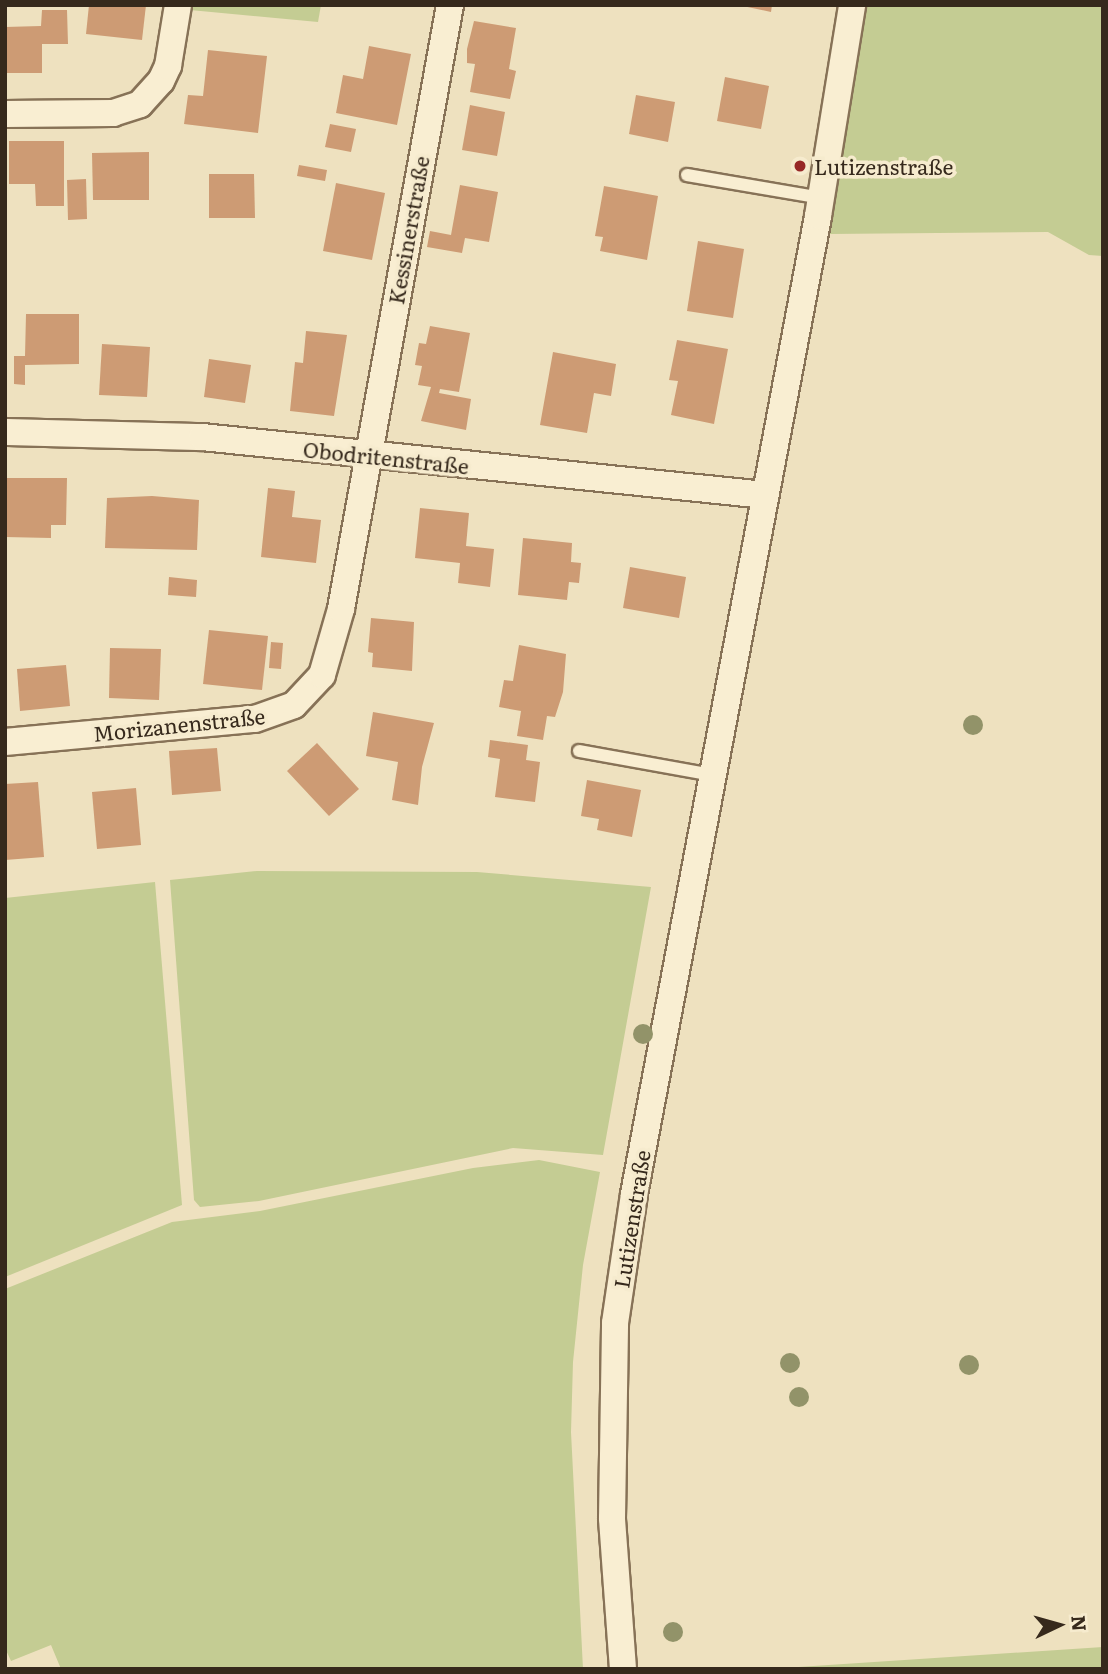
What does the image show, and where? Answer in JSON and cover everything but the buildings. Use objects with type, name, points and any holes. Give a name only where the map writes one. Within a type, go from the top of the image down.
[{"type":"street","points":[[5,114],[113,113],[140,103],[162,81],[168,66],[178,5]]},
{"type":"street","name":"Kessinerstraße","points":[[367,455],[450,5]]},
{"type":"street","name":"Lutizenstraße","points":[[623,1669],[612,1518],[615,1322],[634,1194],[821,198],[852,5]]},
{"type":"street","name":"Obodritenstraße","points":[[5,432],[188,436],[765,495]]},
{"type":"street","name":"Morizanenstraße","points":[[5,742],[256,719],[294,705],[322,675],[332,654],[367,455]]},
{"type":"lane","points":[[687,175],[821,198]]},
{"type":"lane","points":[[579,751],[713,775]]},
{"type":"green space","points":[[191,5],[321,5],[318,22],[190,10]]},
{"type":"green space","points":[[864,5],[1103,5],[1103,256],[1089,255],[1048,232],[829,234]]},
{"type":"green space","points":[[257,871],[477,872],[651,887],[603,1155],[513,1148],[259,1201],[200,1207],[194,1200],[170,880]]},
{"type":"green space","points":[[155,882],[182,1205],[5,1277],[5,898]]},
{"type":"green space","points":[[539,1160],[600,1172],[583,1265],[573,1362],[571,1432],[583,1669],[61,1669],[51,1645],[11,1661],[5,1648],[5,1289],[172,1222],[260,1211],[473,1168]]},
{"type":"green space","points":[[1103,1647],[1103,1669],[768,1669]]},
{"type":"place","name":"Lutizenstraße","points":[[800,166]]}]
